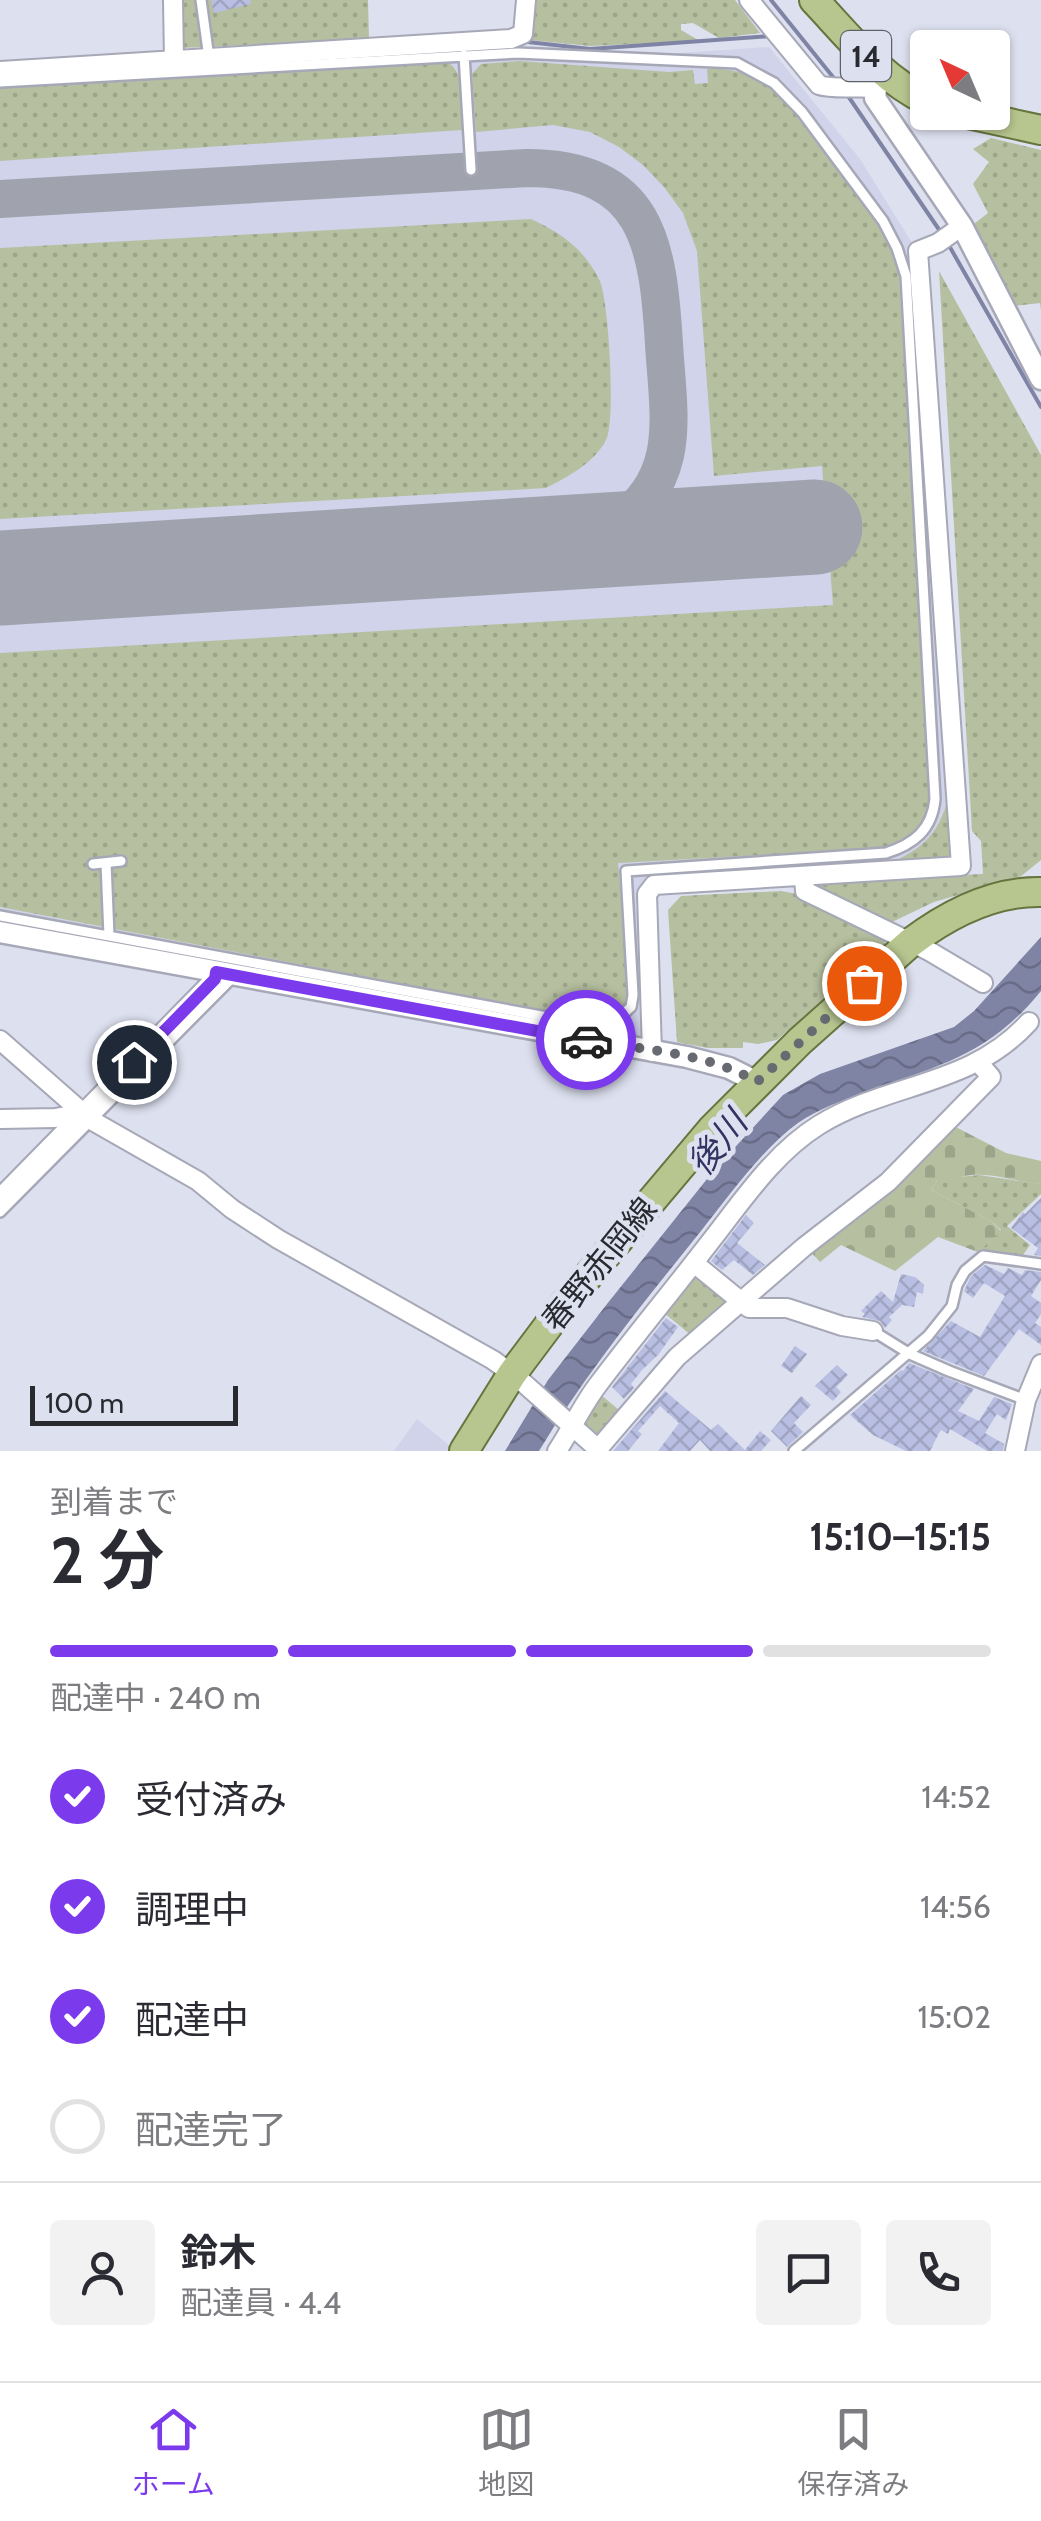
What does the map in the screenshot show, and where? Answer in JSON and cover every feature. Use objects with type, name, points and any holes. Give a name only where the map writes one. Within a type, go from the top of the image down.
[{"type":"main road","name":"14","points":[[814,0],[880,80],[910,93]]},
{"type":"main road","points":[[1010,123],[1041,130]]},
{"type":"main road","name":"春野赤岡線","points":[[464,1451],[521,1381],[563,1306],[667,1181],[757,1082],[910,942],[936,923],[1015,894],[1041,892]]},
{"type":"street","points":[[173,0],[174,61]]},
{"type":"street","points":[[0,71],[511,40],[523,34],[526,0]]},
{"type":"street","points":[[749,0],[819,85],[828,88],[880,80],[875,98],[958,229],[1041,379]]},
{"type":"street","points":[[652,1052],[647,894],[654,886],[960,866],[918,250],[938,243],[958,229]]},
{"type":"street","points":[[804,878],[805,891],[983,983]]},
{"type":"street","points":[[0,932],[652,1052],[728,1068],[757,1082]]},
{"type":"street","points":[[0,1198],[87,1117],[209,985],[225,974]]},
{"type":"street","points":[[557,1451],[594,1390],[770,1167],[798,1140],[822,1123],[979,1063],[1032,1023]]},
{"type":"street","points":[[0,1040],[87,1117],[198,1181],[278,1239],[521,1381],[599,1450],[626,1413],[677,1357],[888,1182],[991,1076],[979,1063]]},
{"type":"street","points":[[0,1120],[87,1117]]},
{"type":"street","points":[[694,1262],[748,1308],[787,1308],[842,1326],[873,1331]]},
{"type":"street","points":[[1015,1451],[1026,1400],[1041,1364]]},
{"type":"lane","points":[[202,0],[209,58]]},
{"type":"lane","points":[[0,82],[518,53],[664,62],[722,60],[750,68],[774,83],[794,102],[883,221],[906,276],[935,798],[932,816],[916,840],[886,854],[626,871],[631,1008],[613,1022],[596,1026],[0,916]]},
{"type":"lane","points":[[464,55],[471,170]]},
{"type":"lane","points":[[93,864],[120,861]]},
{"type":"lane","points":[[106,863],[110,936]]},
{"type":"lane","points":[[0,1212],[87,1117]]},
{"type":"lane","points":[[794,1451],[910,1354],[952,1306],[965,1271],[984,1256],[1041,1264]]},
{"type":"lane","points":[[873,1331],[910,1354],[1026,1400]]},
{"type":"shaded area","points":[[467,47],[665,54],[769,47],[860,159],[912,243],[953,862],[645,879],[640,885],[648,1040],[0,925],[0,76]]},
{"type":"shaded area","points":[[417,1419],[450,1446],[447,1451],[394,1451]]},
{"type":"green space","points":[[180,0],[368,0],[369,39],[181,48]]},
{"type":"green space","points":[[530,0],[735,0],[760,33],[719,38],[693,23],[681,24],[681,30],[700,41],[590,46],[530,40]]},
{"type":"green space","points":[[443,60],[460,80],[462,130],[0,161],[0,87]]},
{"type":"green space","points":[[519,61],[669,72],[693,70],[695,84],[708,83],[707,69],[750,76],[784,98],[799,114],[894,251],[899,278],[933,791],[920,825],[893,848],[618,863],[630,996],[619,1014],[597,1021],[0,907],[0,653],[833,605],[822,466],[714,476],[697,251],[683,213],[664,187],[619,147],[590,132],[553,125],[476,132],[472,74],[481,64]]},
{"type":"green space","points":[[991,138],[1041,150],[1041,310],[1040,303],[1013,306],[970,227],[988,213],[973,184],[989,162],[973,149]]},
{"type":"green space","points":[[531,219],[561,236],[586,259],[599,279],[606,310],[611,386],[609,429],[594,456],[563,479],[546,488],[0,519],[0,248]]},
{"type":"green space","points":[[939,271],[1041,455],[1041,860],[1020,877],[934,902],[890,923],[813,891],[814,881],[983,874],[981,841],[972,831]]},
{"type":"green space","points":[[949,795],[953,862],[879,867],[925,842],[939,822]]},
{"type":"green space","points":[[781,891],[803,895],[884,937],[885,945],[777,1040],[743,1042],[743,1048],[708,1048],[677,1042],[668,910],[681,896]]},
{"type":"green space","points":[[948,1123],[1006,1153],[1041,1161],[1041,1184],[968,1175],[949,1184],[938,1179],[931,1190],[991,1221],[1001,1231],[978,1252],[938,1237],[895,1271],[841,1245],[820,1262],[807,1248]]},
{"type":"green space","points":[[979,1175],[1041,1184],[1041,1194],[1007,1226],[1030,1245],[1018,1262],[978,1252],[1001,1230],[931,1190],[938,1179]]},
{"type":"green space","points":[[694,1263],[739,1303],[697,1340],[658,1308]]},
{"type":"green space","points":[[595,1390],[625,1415],[598,1449],[573,1427]]},
{"type":"water","points":[[1041,937],[1041,991],[1022,1013],[962,1055],[831,1105],[785,1134],[746,1174],[637,1311],[539,1451],[505,1451],[548,1380],[607,1304],[715,1169],[783,1095],[820,1074],[954,1027],[974,1011]]},
{"type":"building","points":[[211,0],[250,0],[251,4],[214,13]]},
{"type":"building","points":[[1041,1198],[1041,1256],[1034,1255],[1038,1248],[1011,1228]]},
{"type":"building","points":[[746,1215],[754,1223],[737,1243],[765,1265],[753,1275],[734,1260],[722,1270],[711,1261]]},
{"type":"building","points":[[985,1265],[1004,1274],[1008,1268],[1022,1275],[1025,1270],[1041,1272],[1041,1280],[1031,1296],[1041,1303],[1041,1314],[1035,1323],[1041,1327],[1041,1345],[1019,1329],[984,1376],[923,1351],[951,1321],[980,1337],[1005,1296],[984,1283],[973,1298],[964,1291],[971,1276]]},
{"type":"building","points":[[901,1274],[915,1277],[924,1285],[923,1294],[917,1292],[914,1307],[902,1305],[889,1317],[892,1320],[885,1328],[880,1321],[862,1317],[865,1314],[861,1311],[881,1291],[893,1302]]},
{"type":"building","points":[[666,1318],[678,1327],[631,1384],[634,1388],[624,1399],[612,1387]]},
{"type":"building","points":[[795,1346],[807,1354],[792,1373],[781,1366]]},
{"type":"building","points":[[909,1363],[974,1389],[958,1411],[979,1421],[994,1397],[1012,1404],[1006,1420],[997,1414],[985,1433],[1004,1444],[1003,1451],[987,1451],[950,1429],[948,1434],[941,1430],[930,1451],[906,1451],[873,1435],[850,1415]]},
{"type":"building","points":[[837,1365],[848,1375],[836,1387],[841,1392],[833,1401],[815,1386]]},
{"type":"building","points":[[665,1391],[711,1430],[718,1424],[745,1450],[760,1431],[771,1440],[761,1451],[710,1451],[700,1440],[690,1451],[658,1451],[679,1423],[660,1406],[638,1431],[642,1434],[628,1451],[613,1451]]},
{"type":"building","points":[[801,1396],[811,1405],[794,1423],[803,1432],[787,1447],[771,1431]]},
{"type":"waterway","points":[[771,0],[837,82]]},
{"type":"waterway","points":[[528,42],[590,49],[771,36]]},
{"type":"waterway","points":[[846,93],[942,234]]},
{"type":"waterway","points":[[947,242],[1041,407]]},
{"type":"taxiway","points":[[0,199],[527,168],[567,172],[599,182],[622,198],[639,219],[650,245],[661,308],[668,395],[667,443],[653,486],[638,506],[591,538],[562,543]]},
{"type":"runway","points":[[0,578],[815,527]]},
{"type":"way so far","points":[[586,1040],[687,1057],[745,1074],[757,1082],[864,983]]},
{"type":"route","points":[[134,1062],[215,979],[216,972],[586,1040]]},
{"type":"water label","name":"後川","points":[[717,1143]]}]
